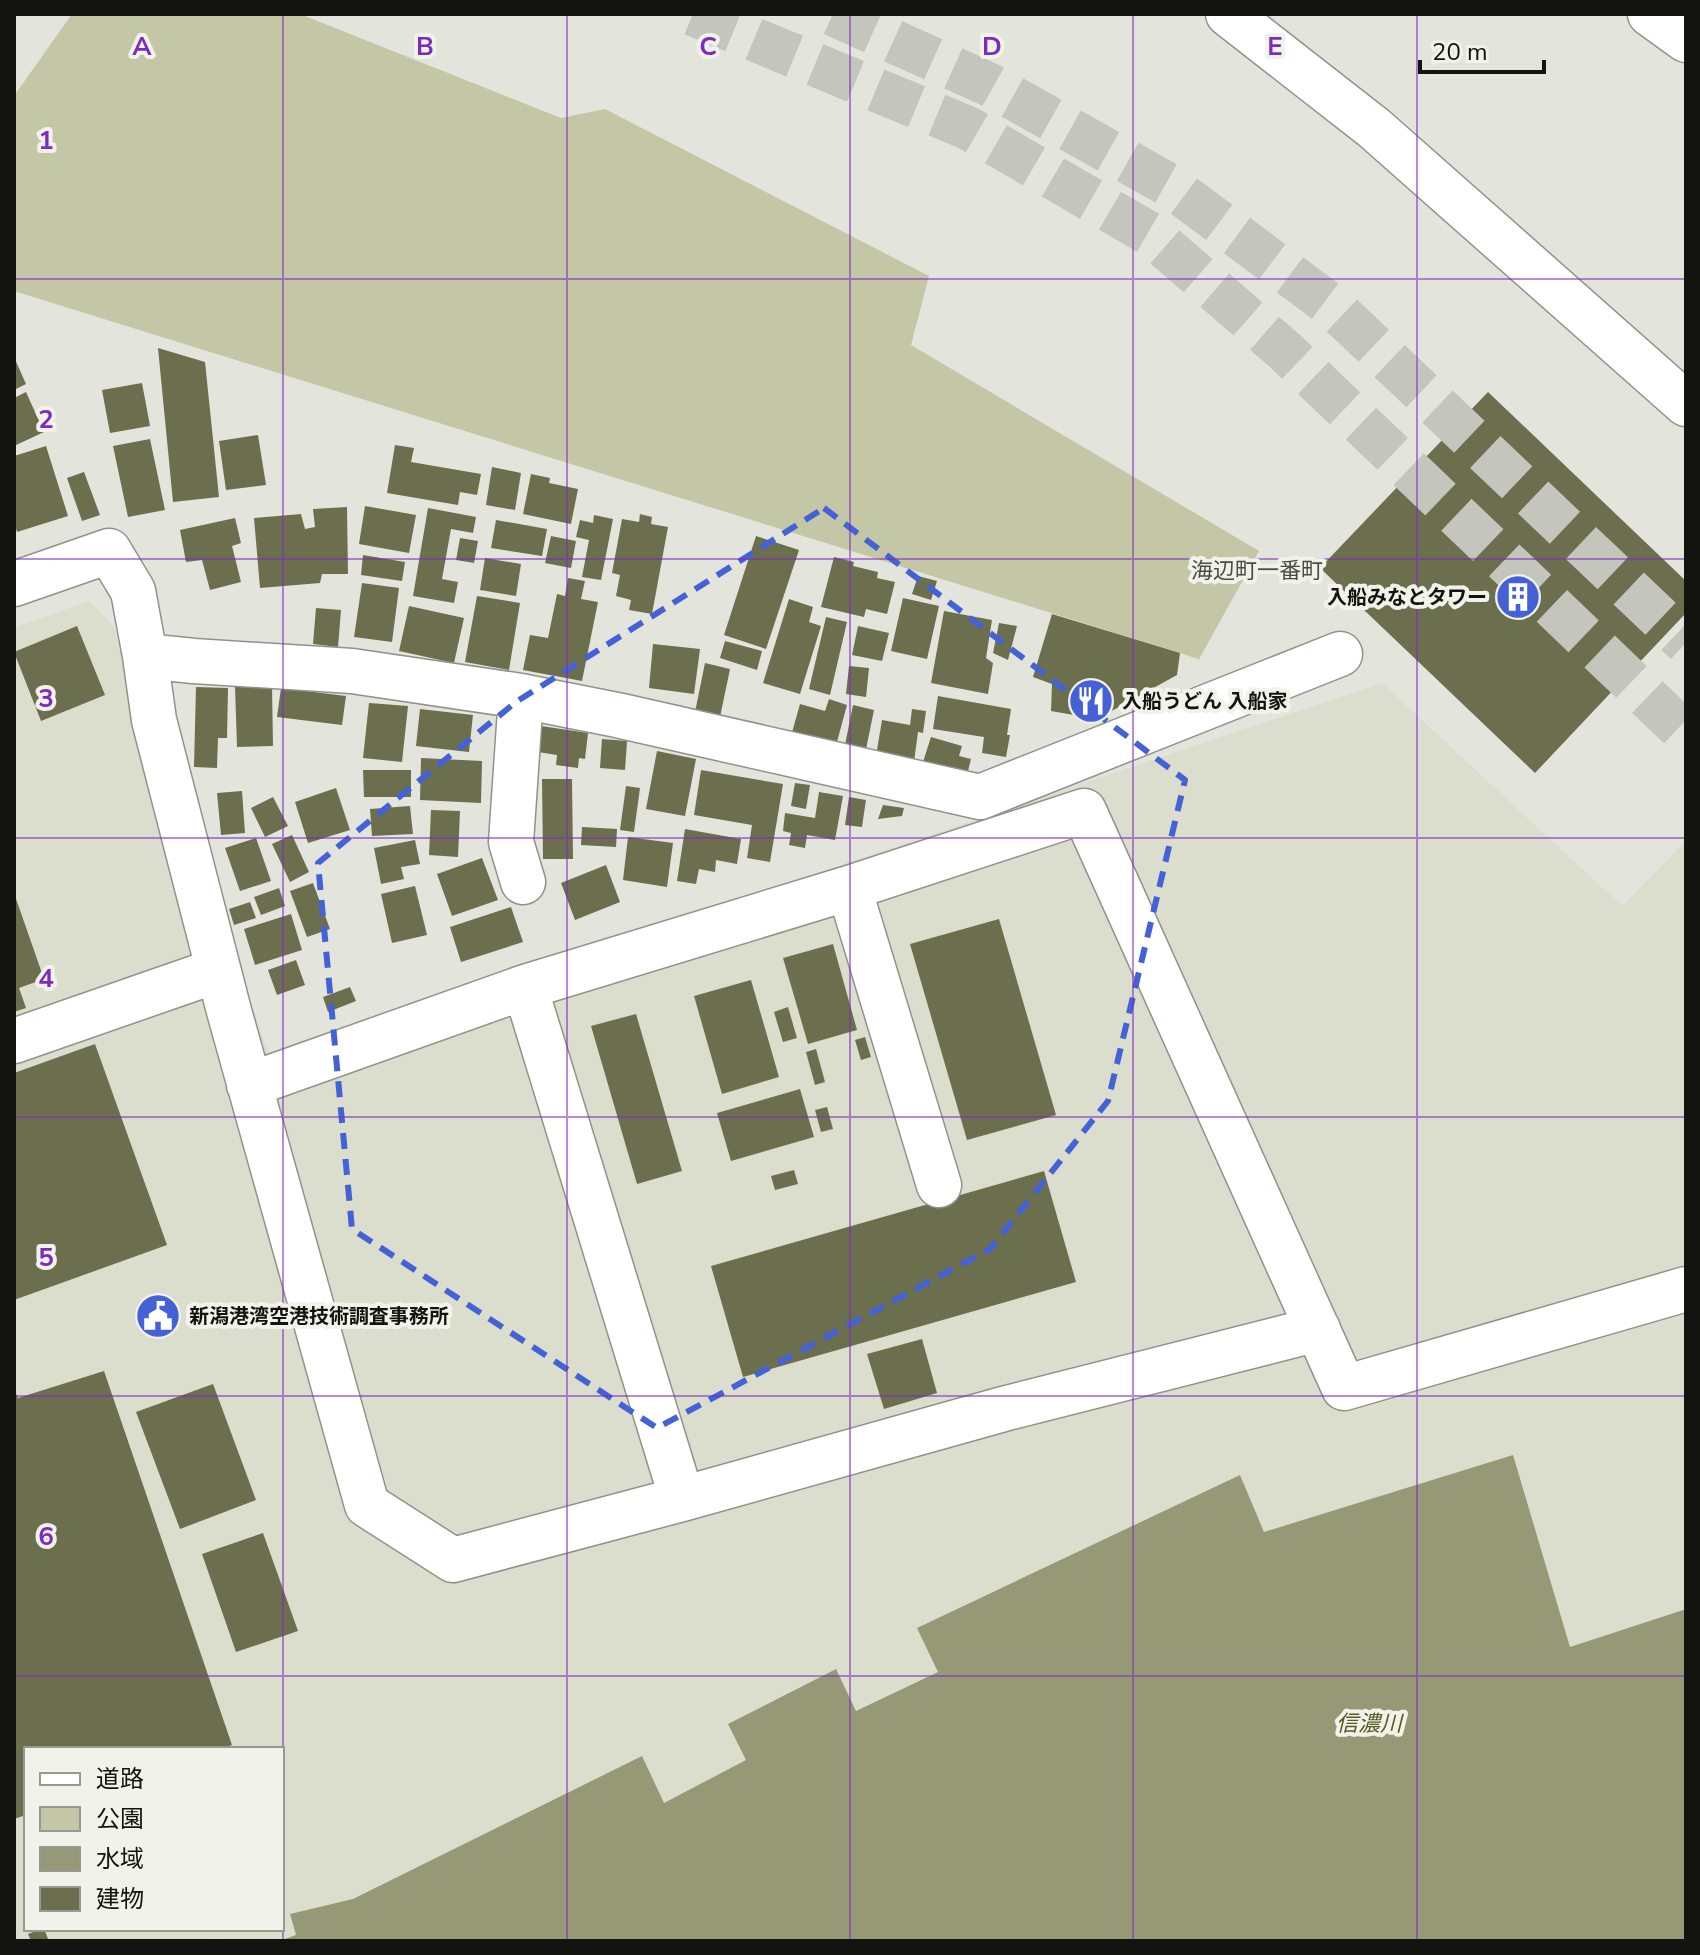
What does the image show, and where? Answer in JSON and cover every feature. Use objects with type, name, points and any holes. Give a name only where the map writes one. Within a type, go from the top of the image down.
[{"type":"street","points":[[1228,14],[1374,128],[1686,404]]},
{"type":"street","points":[[1650,14],[1686,40]]},
{"type":"street","points":[[14,584],[109,551],[133,591],[154,720],[249,1085],[367,1505],[453,1560],[1007,1408],[1318,1329]]},
{"type":"street","points":[[145,656],[352,671],[521,696],[980,797],[1340,654]]},
{"type":"street","points":[[521,696],[511,842],[523,882]]},
{"type":"street","points":[[249,1085],[525,987],[849,888],[1084,811],[1344,1388],[1686,1289]]},
{"type":"street","points":[[849,888],[939,1185]]},
{"type":"street","points":[[525,987],[682,1499]]},
{"type":"street","points":[[14,1041],[224,991]]},
{"type":"highlighted area","points":[[824,508],[1185,780],[1108,1101],[990,1249],[657,1428],[352,1229],[318,863],[516,702]]},
{"type":"shaded area","points":[[89,601],[114,627],[210,1018],[252,1006],[270,1057],[1382,683],[1622,906],[1686,841],[1686,1608],[1570,1647],[1512,1455],[1264,1532],[1240,1475],[918,1629],[938,1672],[856,1711],[835,1669],[728,1724],[747,1760],[664,1803],[642,1756],[353,1900],[290,1914],[296,1935],[279,1941],[219,1941],[217,1938],[206,1941],[14,1941],[14,628]]},
{"type":"green space","points":[[72,14],[300,14],[561,118],[605,109],[929,276],[911,345],[1259,551],[1198,661],[14,293],[14,96]]},
{"type":"water","name":"信濃川","points":[[1513,1455],[1570,1647],[1686,1609],[1686,1941],[279,1941],[296,1935],[290,1914],[353,1899],[642,1756],[664,1803],[746,1760],[728,1724],[836,1669],[856,1711],[938,1672],[917,1628],[1240,1475],[1264,1532]]},
{"type":"building","points":[[158,348],[205,362],[219,497],[173,502]]},
{"type":"building","points":[[14,357],[26,384],[14,390]]},
{"type":"building","points":[[142,383],[150,426],[110,433],[102,390]]},
{"type":"building","points":[[26,392],[44,432],[14,446],[14,398]]},
{"type":"building","name":"入船みなとタワー","points":[[1488,392],[1686,581],[1686,613],[1535,773],[1320,568]]},
{"type":"building","points":[[258,435],[266,485],[226,490],[219,441]]},
{"type":"building","points":[[150,439],[165,510],[128,517],[113,446]]},
{"type":"building","points":[[395,445],[414,448],[411,462],[481,474],[477,495],[460,492],[458,505],[387,493]]},
{"type":"building","points":[[46,446],[68,516],[17,532],[14,521],[14,456]]},
{"type":"building","points":[[492,467],[521,473],[515,510],[486,505]]},
{"type":"building","points":[[84,472],[100,515],[82,521],[67,478]]},
{"type":"building","points":[[531,474],[550,478],[549,483],[578,489],[571,524],[523,514]]},
{"type":"building","points":[[365,506],[416,515],[409,553],[359,544]]},
{"type":"building","points":[[347,507],[348,574],[322,574],[320,583],[260,588],[254,518],[301,514],[305,529],[315,527],[313,509]]},
{"type":"building","points":[[428,508],[476,517],[473,533],[451,529],[442,579],[458,582],[454,603],[413,596]]},
{"type":"building","points":[[640,514],[652,517],[651,524],[668,527],[652,614],[629,610],[631,600],[616,596],[620,575],[612,573],[622,519],[639,522]]},
{"type":"building","points":[[594,515],[613,519],[601,580],[582,577],[589,540],[576,537],[580,520],[593,523]]},
{"type":"building","points":[[235,518],[241,543],[232,546],[241,582],[210,590],[202,560],[186,562],[180,530]]},
{"type":"building","points":[[496,520],[547,529],[542,556],[491,548]]},
{"type":"building","points":[[551,536],[576,541],[571,568],[545,563]]},
{"type":"building","points":[[756,536],[799,550],[766,649],[724,635]]},
{"type":"building","points":[[460,538],[478,541],[474,563],[456,560]]},
{"type":"building","points":[[363,555],[405,562],[402,581],[361,575]]},
{"type":"building","points":[[834,557],[878,572],[877,578],[895,582],[887,614],[866,609],[864,617],[821,607]]},
{"type":"building","points":[[485,558],[521,564],[516,596],[480,590]]},
{"type":"building","points":[[918,576],[937,581],[931,600],[912,594]]},
{"type":"building","points":[[568,578],[585,581],[581,599],[598,602],[582,681],[523,670],[530,635],[548,638],[557,594],[565,596]]},
{"type":"building","points":[[362,583],[399,588],[392,642],[354,637]]},
{"type":"building","points":[[477,596],[520,603],[509,670],[465,662]]},
{"type":"building","points":[[903,598],[939,606],[927,659],[891,651]]},
{"type":"building","points":[[789,599],[813,607],[809,622],[821,626],[800,694],[763,683]]},
{"type":"building","points":[[409,606],[464,618],[454,663],[399,651]]},
{"type":"building","points":[[316,608],[341,610],[338,647],[313,644]]},
{"type":"building","points":[[944,611],[992,620],[986,658],[993,663],[988,694],[931,683]]},
{"type":"building","points":[[1052,614],[1180,653],[1177,675],[1097,719],[1051,711],[1052,684],[1033,677]]},
{"type":"building","points":[[826,617],[847,622],[830,695],[809,689]]},
{"type":"building","points":[[999,623],[1017,626],[1008,660],[993,653]]},
{"type":"building","points":[[77,626],[105,695],[41,721],[14,652]]},
{"type":"building","points":[[858,626],[889,633],[882,661],[852,655]]},
{"type":"building","points":[[725,641],[762,651],[757,670],[720,658]]},
{"type":"building","points":[[653,644],[700,649],[694,694],[649,688]]},
{"type":"building","points":[[705,663],[730,669],[720,717],[695,712]]},
{"type":"building","points":[[849,666],[869,668],[866,697],[846,694]]},
{"type":"building","points":[[235,686],[272,686],[273,746],[237,747]]},
{"type":"building","points":[[196,687],[228,688],[227,738],[218,738],[217,768],[194,767]]},
{"type":"building","points":[[281,688],[346,696],[342,725],[277,717]]},
{"type":"building","points":[[938,696],[1011,709],[1006,757],[982,753],[984,737],[933,729]]},
{"type":"building","points":[[829,699],[847,705],[835,749],[791,736],[800,704],[825,711]]},
{"type":"building","points":[[369,703],[408,706],[402,762],[363,758]]},
{"type":"building","points":[[853,705],[874,710],[865,754],[844,750]]},
{"type":"building","points":[[420,709],[473,715],[469,752],[416,746]]},
{"type":"building","points":[[912,709],[926,711],[923,733],[918,732],[914,762],[876,756],[882,720],[910,725]]},
{"type":"building","points":[[541,726],[588,733],[585,759],[579,758],[578,768],[556,765],[557,755],[538,752]]},
{"type":"building","points":[[931,737],[962,746],[959,756],[971,759],[967,775],[923,762]]},
{"type":"building","points":[[602,739],[627,741],[625,770],[600,768]]},
{"type":"building","points":[[657,751],[696,759],[685,816],[646,809]]},
{"type":"building","points":[[421,758],[482,761],[481,803],[420,800]]},
{"type":"building","points":[[363,770],[411,770],[411,797],[364,797]]},
{"type":"building","points":[[701,770],[783,784],[770,862],[747,858],[752,825],[694,815]]},
{"type":"building","points":[[542,779],[572,779],[573,859],[543,859]]},
{"type":"building","points":[[795,783],[810,785],[806,809],[791,806]]},
{"type":"building","points":[[626,786],[640,788],[634,832],[620,830]]},
{"type":"building","points":[[336,788],[350,830],[308,843],[295,802]]},
{"type":"building","points":[[242,791],[245,833],[221,835],[217,793]]},
{"type":"building","points":[[819,792],[843,796],[835,840],[807,835],[805,848],[789,845],[791,833],[783,831],[785,813],[815,818]]},
{"type":"building","points":[[273,797],[288,826],[265,837],[251,808]]},
{"type":"building","points":[[849,797],[866,800],[862,827],[845,825]]},
{"type":"building","points":[[883,805],[904,808],[902,816],[878,819]]},
{"type":"building","points":[[410,806],[413,834],[372,836],[370,809]]},
{"type":"building","points":[[431,810],[460,811],[458,857],[429,855]]},
{"type":"building","points":[[582,827],[617,829],[616,847],[581,845]]},
{"type":"building","points":[[685,829],[741,839],[737,864],[716,860],[715,872],[699,869],[696,884],[677,881]]},
{"type":"building","points":[[292,835],[309,872],[290,882],[272,844]]},
{"type":"building","points":[[628,837],[673,843],[667,887],[623,880]]},
{"type":"building","points":[[256,838],[271,881],[240,891],[225,848]]},
{"type":"building","points":[[415,840],[420,864],[401,867],[404,879],[381,884],[374,848]]},
{"type":"building","points":[[482,858],[498,900],[452,916],[437,874]]},
{"type":"building","points":[[606,865],[620,902],[575,920],[561,883]]},
{"type":"building","points":[[313,883],[330,929],[307,937],[290,891]]},
{"type":"building","points":[[415,886],[427,935],[392,943],[381,894]]},
{"type":"building","points":[[279,888],[285,906],[261,915],[254,897]]},
{"type":"building","points":[[14,893],[44,979],[19,988],[26,1008],[14,1012]]},
{"type":"building","points":[[250,902],[256,918],[234,925],[229,909]]},
{"type":"building","points":[[511,907],[523,942],[461,962],[450,927]]},
{"type":"building","points":[[291,914],[302,950],[255,965],[244,929]]},
{"type":"building","points":[[999,919],[1056,1115],[967,1140],[910,944]]},
{"type":"building","points":[[833,944],[857,1030],[808,1044],[783,958]]},
{"type":"building","points":[[296,960],[305,985],[277,995],[268,970]]},
{"type":"building","points":[[751,980],[779,1077],[722,1094],[694,996]]},
{"type":"building","points":[[350,987],[356,1001],[328,1012],[323,997]]},
{"type":"building","points":[[788,1007],[797,1038],[783,1042],[774,1012]]},
{"type":"building","points":[[636,1014],[682,1171],[637,1184],[591,1026]]},
{"type":"building","points":[[865,1037],[871,1057],[861,1060],[855,1040]]},
{"type":"building","points":[[95,1044],[167,1245],[14,1300],[14,1073]]},
{"type":"building","points":[[816,1049],[825,1082],[815,1085],[806,1052]]},
{"type":"building","points":[[800,1089],[814,1137],[731,1161],[717,1113]]},
{"type":"building","points":[[827,1107],[833,1129],[821,1132],[815,1110]]},
{"type":"building","points":[[794,1170],[798,1184],[775,1190],[771,1176]]},
{"type":"building","points":[[1044,1171],[1076,1282],[743,1377],[711,1266]]},
{"type":"building","points":[[922,1339],[937,1393],[884,1409],[867,1354]]},
{"type":"building","points":[[104,1371],[232,1745],[24,1747],[24,1816],[14,1819],[14,1389],[18,1398]]},
{"type":"building","points":[[213,1384],[256,1500],[180,1529],[136,1412]]},
{"type":"building","points":[[263,1533],[298,1631],[236,1652],[202,1554]]},
{"type":"building","points":[[45,1931],[49,1941],[31,1941],[28,1934]]},
{"type":"tunnel","points":[[693,14],[968,128],[1150,234],[1286,352],[1686,734]]},
{"type":"tunnel","points":[[833,14],[990,85],[1169,185],[1333,307],[1686,643]]},
{"type":"place","name":"入船みなとタワー","points":[[1518,597]]},
{"type":"place","name":"入船うどん 入船家","points":[[1091,701]]},
{"type":"place","name":"新潟港湾空港技術調査事務所","points":[[158,1316]]},
{"type":"district","name":"海辺町一番町","points":[[1257,571]]}]
